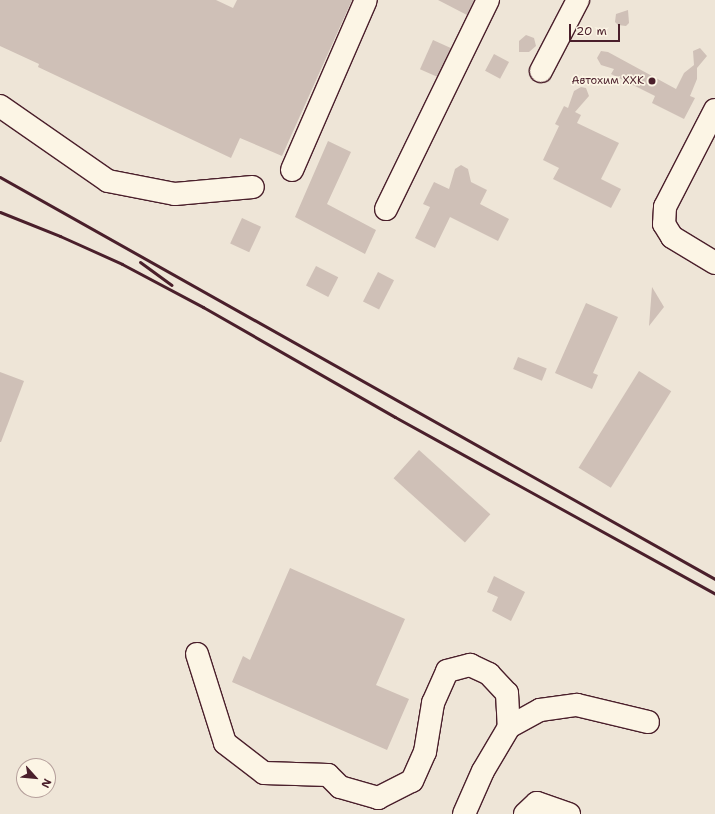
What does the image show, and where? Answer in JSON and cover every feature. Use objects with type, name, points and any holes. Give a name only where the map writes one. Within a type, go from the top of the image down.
[{"type":"street","points":[[292,170],[366,0]]},
{"type":"street","points":[[386,209],[488,0]]},
{"type":"street","points":[[541,71],[578,0]]},
{"type":"street","points":[[0,106],[108,181],[175,194],[253,187]]},
{"type":"street","points":[[715,110],[665,207],[664,224],[672,237],[715,263]]},
{"type":"street","points":[[198,654],[225,743],[264,773],[328,775],[340,787],[378,798],[412,781],[425,752],[433,703],[446,671],[470,665],[489,674],[507,693],[510,726]]},
{"type":"street","points":[[464,814],[483,771],[510,726],[540,710],[577,705],[648,722]]},
{"type":"street","points":[[525,814],[537,803],[569,814]]},
{"type":"shaded area","points":[[0,0],[715,0],[715,814],[0,814]]},
{"type":"building","points":[[0,0],[216,0],[233,8],[237,0],[352,0],[282,156],[240,138],[231,158],[38,67],[39,64],[0,46]]},
{"type":"building","points":[[438,0],[474,0],[467,15]]},
{"type":"building","points":[[628,10],[629,23],[626,26],[618,25],[615,22],[616,14]]},
{"type":"building","points":[[526,35],[534,38],[536,46],[529,52],[519,52],[519,41]]},
{"type":"building","points":[[433,40],[451,48],[438,77],[420,69]]},
{"type":"building","points":[[700,48],[707,56],[697,68],[697,79],[690,96],[695,98],[684,119],[652,103],[655,96],[611,74],[614,69],[601,65],[597,58],[601,51],[608,52],[676,89],[684,73],[694,65],[693,51]]},
{"type":"building","points":[[494,54],[509,62],[500,79],[485,71]]},
{"type":"building","points":[[581,87],[586,88],[589,96],[575,112],[581,115],[577,123],[619,143],[601,179],[621,189],[611,208],[553,179],[559,168],[543,160],[559,126],[555,124],[564,106],[568,108],[574,91]]},
{"type":"building","points":[[328,141],[351,152],[327,204],[376,230],[365,254],[295,217]]},
{"type":"building","points":[[461,165],[468,169],[471,182],[487,190],[480,204],[509,219],[498,241],[450,217],[435,248],[415,238],[430,207],[423,204],[434,182],[449,189],[455,169]]},
{"type":"building","points":[[242,218],[261,227],[249,252],[230,243]]},
{"type":"building","points":[[316,266],[338,277],[328,297],[306,286]]},
{"type":"building","points":[[378,272],[394,280],[379,310],[363,301]]},
{"type":"building","points":[[652,287],[664,307],[649,326]]},
{"type":"building","points":[[586,303],[618,317],[593,373],[598,375],[592,389],[555,373]]},
{"type":"building","points":[[518,357],[547,369],[542,381],[513,369]]},
{"type":"building","points":[[639,371],[671,391],[611,488],[579,468]]},
{"type":"building","points":[[0,372],[24,381],[1,442],[0,442]]},
{"type":"building","points":[[419,450],[490,514],[465,542],[394,478]]},
{"type":"building","points":[[290,568],[405,619],[376,685],[409,699],[387,750],[232,682],[243,656],[250,660]]},
{"type":"building","points":[[494,576],[525,592],[511,621],[492,611],[498,597],[487,592]]},
{"type":"railway","points":[[0,177],[715,579]]},
{"type":"railway","points":[[0,212],[60,236],[122,264],[203,307],[395,417],[715,594]]},
{"type":"railway","points":[[140,262],[172,285]]},
{"type":"place","name":"Автохим ХХК","points":[[652,81]]}]
